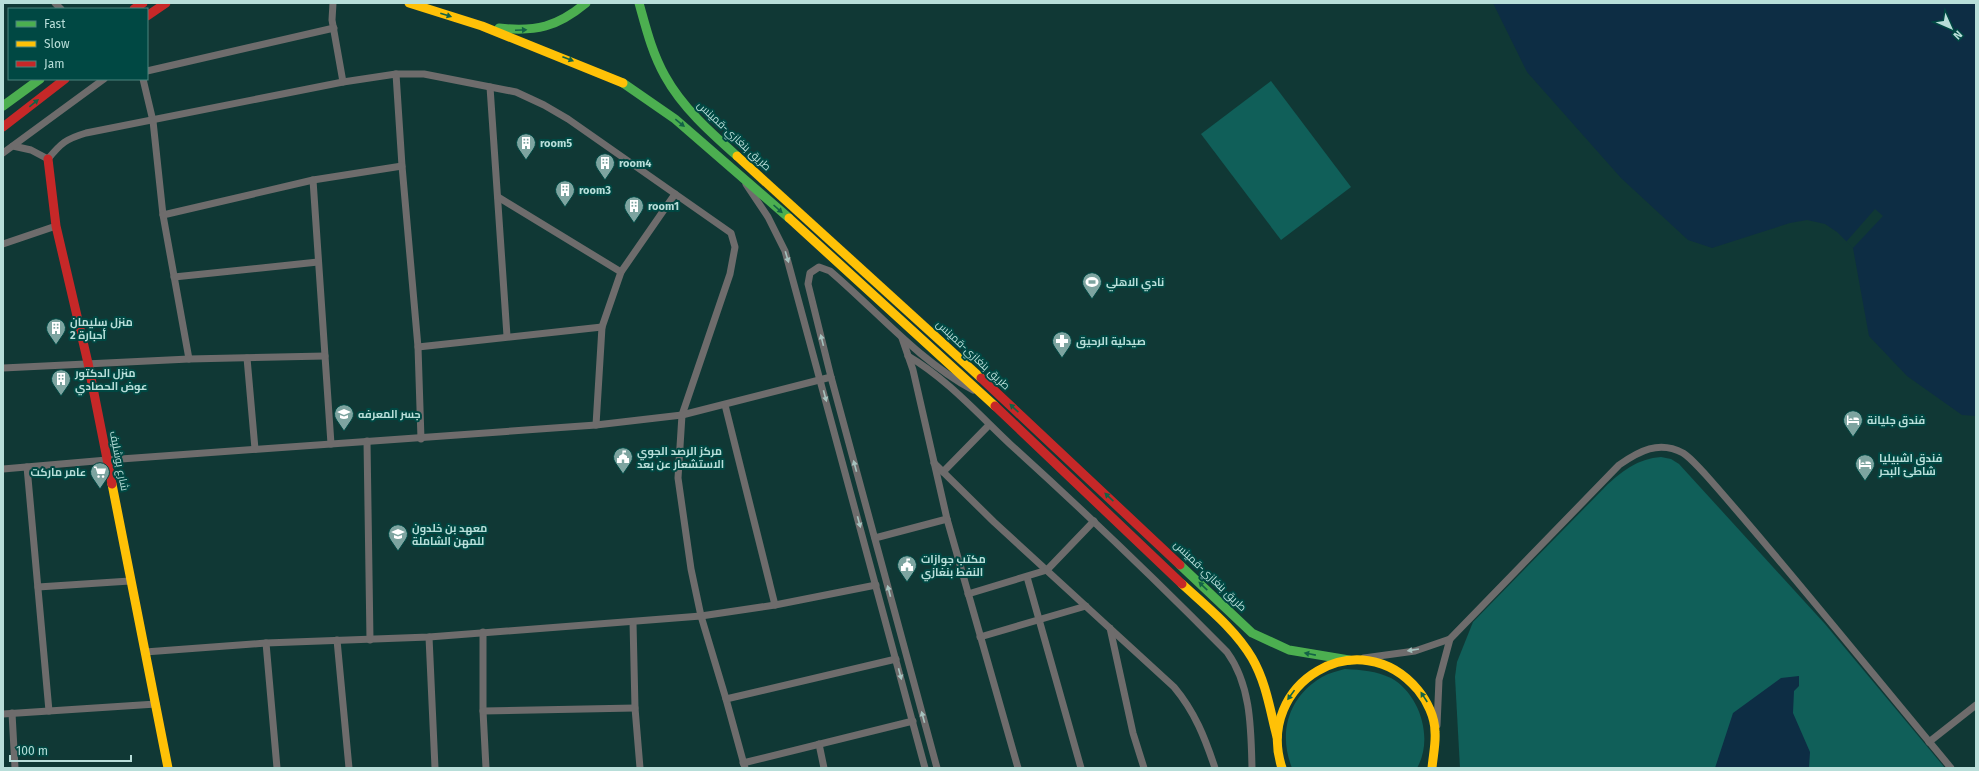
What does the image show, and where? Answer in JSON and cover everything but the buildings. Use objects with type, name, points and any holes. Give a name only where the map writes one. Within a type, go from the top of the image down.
[{"type":"main road","points":[[148,15],[166,3]]},
{"type":"main road","points":[[409,3],[482,26],[618,80],[647,98],[675,119],[741,175],[983,395],[1222,622],[1246,647],[1255,660],[1262,676],[1282,768]]},
{"type":"main road","points":[[482,26],[515,30],[541,29],[569,17],[586,3]]},
{"type":"main road","name":"طريق بنغازي-قمينس","points":[[639,3],[651,49],[662,72],[674,92],[691,113],[714,135],[975,372],[1252,633],[1275,645],[1289,650],[1375,662],[1391,667],[1409,679],[1418,687],[1434,716],[1437,733],[1436,752]]},
{"type":"main road","points":[[3,106],[39,80]]},
{"type":"main road","points":[[3,127],[63,80]]},
{"type":"main road","name":"شارع بوشليف","points":[[48,159],[56,226],[88,363],[168,768]]},
{"type":"main road","points":[[1274,768],[1280,718],[1287,700],[1298,685],[1330,664],[1354,660]]},
{"type":"main road","points":[[1432,768],[1436,752]]},
{"type":"main road","points":[[1436,752],[1440,768]]},
{"type":"street","points":[[332,3],[334,28],[343,82]]},
{"type":"street","points":[[148,72],[334,28]]},
{"type":"street","points":[[396,74],[402,166],[418,346],[421,438]]},
{"type":"street","points":[[13,146],[31,150],[48,159],[59,145],[70,138],[343,82],[396,74],[424,74],[516,92],[544,105],[568,119],[731,233],[735,247],[726,287],[682,415],[678,478],[691,569],[701,616],[744,766],[819,744],[913,721]]},
{"type":"street","points":[[3,153],[103,80]]},
{"type":"street","points":[[143,80],[153,121],[163,215],[189,359]]},
{"type":"street","points":[[490,87],[507,336]]},
{"type":"street","points":[[163,215],[313,180],[402,166]]},
{"type":"street","points":[[741,175],[768,217],[785,251],[913,721],[924,767],[930,764],[937,767]]},
{"type":"street","points":[[313,180],[331,444]]},
{"type":"street","points":[[596,425],[602,327],[621,272],[675,194]]},
{"type":"street","points":[[498,197],[621,272]]},
{"type":"street","points":[[3,244],[56,226]]},
{"type":"street","points":[[174,277],[318,262]]},
{"type":"street","points":[[937,767],[831,377],[808,284],[810,273],[816,268],[823,268],[830,271],[902,338],[944,371],[983,395]]},
{"type":"street","points":[[418,346],[602,327]]},
{"type":"street","points":[[902,338],[908,356],[947,519],[1018,768]]},
{"type":"street","points":[[3,368],[189,359],[325,356]]},
{"type":"street","points":[[908,356],[919,362],[965,402],[1094,521],[1227,652],[1236,664],[1243,681],[1248,706],[1252,768]]},
{"type":"street","points":[[247,358],[255,449]]},
{"type":"street","points":[[3,469],[255,449],[596,425],[682,415],[831,377]]},
{"type":"street","points":[[725,404],[775,606]]},
{"type":"street","points":[[943,472],[989,425]]},
{"type":"street","points":[[367,441],[370,640]]},
{"type":"street","points":[[1354,660],[1415,651],[1450,639],[1619,465],[1640,451],[1650,448],[1667,447],[1683,453],[1721,492],[1796,578],[1951,768]]},
{"type":"street","points":[[934,463],[1184,699],[1201,729],[1215,768]]},
{"type":"street","points":[[27,467],[48,711]]},
{"type":"street","points":[[875,538],[947,519]]},
{"type":"street","points":[[968,594],[1047,570],[1094,521]]},
{"type":"street","points":[[1027,577],[1081,768]]},
{"type":"street","points":[[38,587],[130,581]]},
{"type":"street","points":[[145,652],[266,643],[429,637],[701,616],[775,606],[876,585]]},
{"type":"street","points":[[980,637],[1086,606]]},
{"type":"street","points":[[633,622],[635,708],[640,768]]},
{"type":"street","points":[[1110,628],[1133,733],[1144,768]]},
{"type":"street","points":[[483,632],[483,711],[486,768]]},
{"type":"street","points":[[429,637],[435,768]]},
{"type":"street","points":[[1437,733],[1438,680],[1450,639]]},
{"type":"street","points":[[337,640],[349,768]]},
{"type":"street","points":[[266,643],[277,768]]},
{"type":"street","points":[[726,699],[896,659]]},
{"type":"street","points":[[3,714],[156,704]]},
{"type":"street","points":[[1929,742],[1976,705]]},
{"type":"street","points":[[483,711],[635,708]]},
{"type":"street","points":[[12,713],[15,768]]},
{"type":"street","points":[[919,745],[924,746],[931,743]]},
{"type":"street","points":[[819,744],[824,768]]},
{"type":"shaded area","points":[[1493,3],[1976,3],[1976,416],[1962,415],[1907,376],[1869,336],[1853,248],[1837,232],[1825,224],[1807,220],[1790,223],[1712,248],[1688,240],[1621,178],[1527,72]]},
{"type":"shaded area","points":[[1271,81],[1351,187],[1281,240],[1201,134]]},
{"type":"shaded area","points":[[1661,457],[1671,459],[1679,464],[1825,624],[1945,768],[1460,768],[1455,677],[1457,662],[1473,622],[1608,484],[1620,474],[1639,462]]},
{"type":"shaded area","points":[[1345,669],[1369,671],[1391,678],[1401,685],[1410,695],[1421,718],[1424,731],[1422,756],[1417,768],[1292,768],[1286,742],[1286,729],[1294,705],[1310,685],[1322,677]]},
{"type":"shaded area","points":[[1799,676],[1799,686],[1794,691],[1793,713],[1810,752],[1809,768],[1715,768],[1733,713],[1781,678]]},
{"type":"pier","points":[[1875,209],[1883,216],[1853,248],[1846,242]]},
{"type":"traffic: fast","points":[[499,28],[524,29],[546,26],[565,18],[586,3]]},
{"type":"traffic: fast","points":[[639,3],[660,67],[672,87],[697,119],[737,156]]},
{"type":"traffic: fast","points":[[3,106],[39,80]]},
{"type":"traffic: fast","points":[[623,83],[675,119],[789,218]]},
{"type":"traffic: fast","points":[[1180,565],[1252,633],[1289,650],[1349,660]]},
{"type":"traffic: slow","points":[[409,3],[482,26],[623,83]]},
{"type":"traffic: slow","points":[[737,156],[981,378]]},
{"type":"traffic: slow","points":[[789,218],[995,406]]},
{"type":"traffic: slow","points":[[112,484],[168,768]]},
{"type":"traffic: slow","points":[[1182,584],[1229,628],[1252,658],[1264,686],[1277,737]]},
{"type":"traffic: slow","points":[[1282,768],[1277,737],[1283,710],[1297,688],[1318,671],[1342,662],[1368,661],[1394,670],[1418,690],[1424,699],[1430,710],[1435,726],[1432,768]]},
{"type":"traffic: jam","points":[[136,8],[143,3]]},
{"type":"traffic: jam","points":[[148,15],[166,3]]},
{"type":"traffic: jam","points":[[3,127],[64,80]]},
{"type":"traffic: jam","points":[[48,159],[56,226],[88,363],[112,484]]},
{"type":"traffic: jam","points":[[981,378],[1180,565]]},
{"type":"traffic: jam","points":[[995,406],[1182,584]]},
{"type":"place","name":"room5","points":[[526,160]]},
{"type":"place","name":"room4","points":[[605,180]]},
{"type":"place","name":"room3","points":[[565,207]]},
{"type":"place","name":"room1","points":[[634,223]]},
{"type":"place","name":"نادي الاهلي","points":[[1092,299]]},
{"type":"place","name":"منزل سليمان أحبارة 2","points":[[56,345]]},
{"type":"place","name":"صيدلية الرحيق","points":[[1062,358]]},
{"type":"place","name":"منزل الدكتور عوض الحصادي","points":[[61,396]]},
{"type":"place","name":"جسر المعرفه","points":[[344,431]]},
{"type":"place","name":"فندق جليانة","points":[[1853,437]]},
{"type":"place","name":"مركز الرصد الجوي الاستشعار عن بعد","points":[[623,474]]},
{"type":"place","name":"فندق اشبيليا شاطئ البحر","points":[[1865,481]]},
{"type":"place","name":"عامر ماركت","points":[[100,489]]},
{"type":"place","name":"معهد بن خلدون للمهن الشاملة","points":[[398,551]]},
{"type":"place","name":"مكتب جوازات النفط بنغازي","points":[[907,582]]}]
